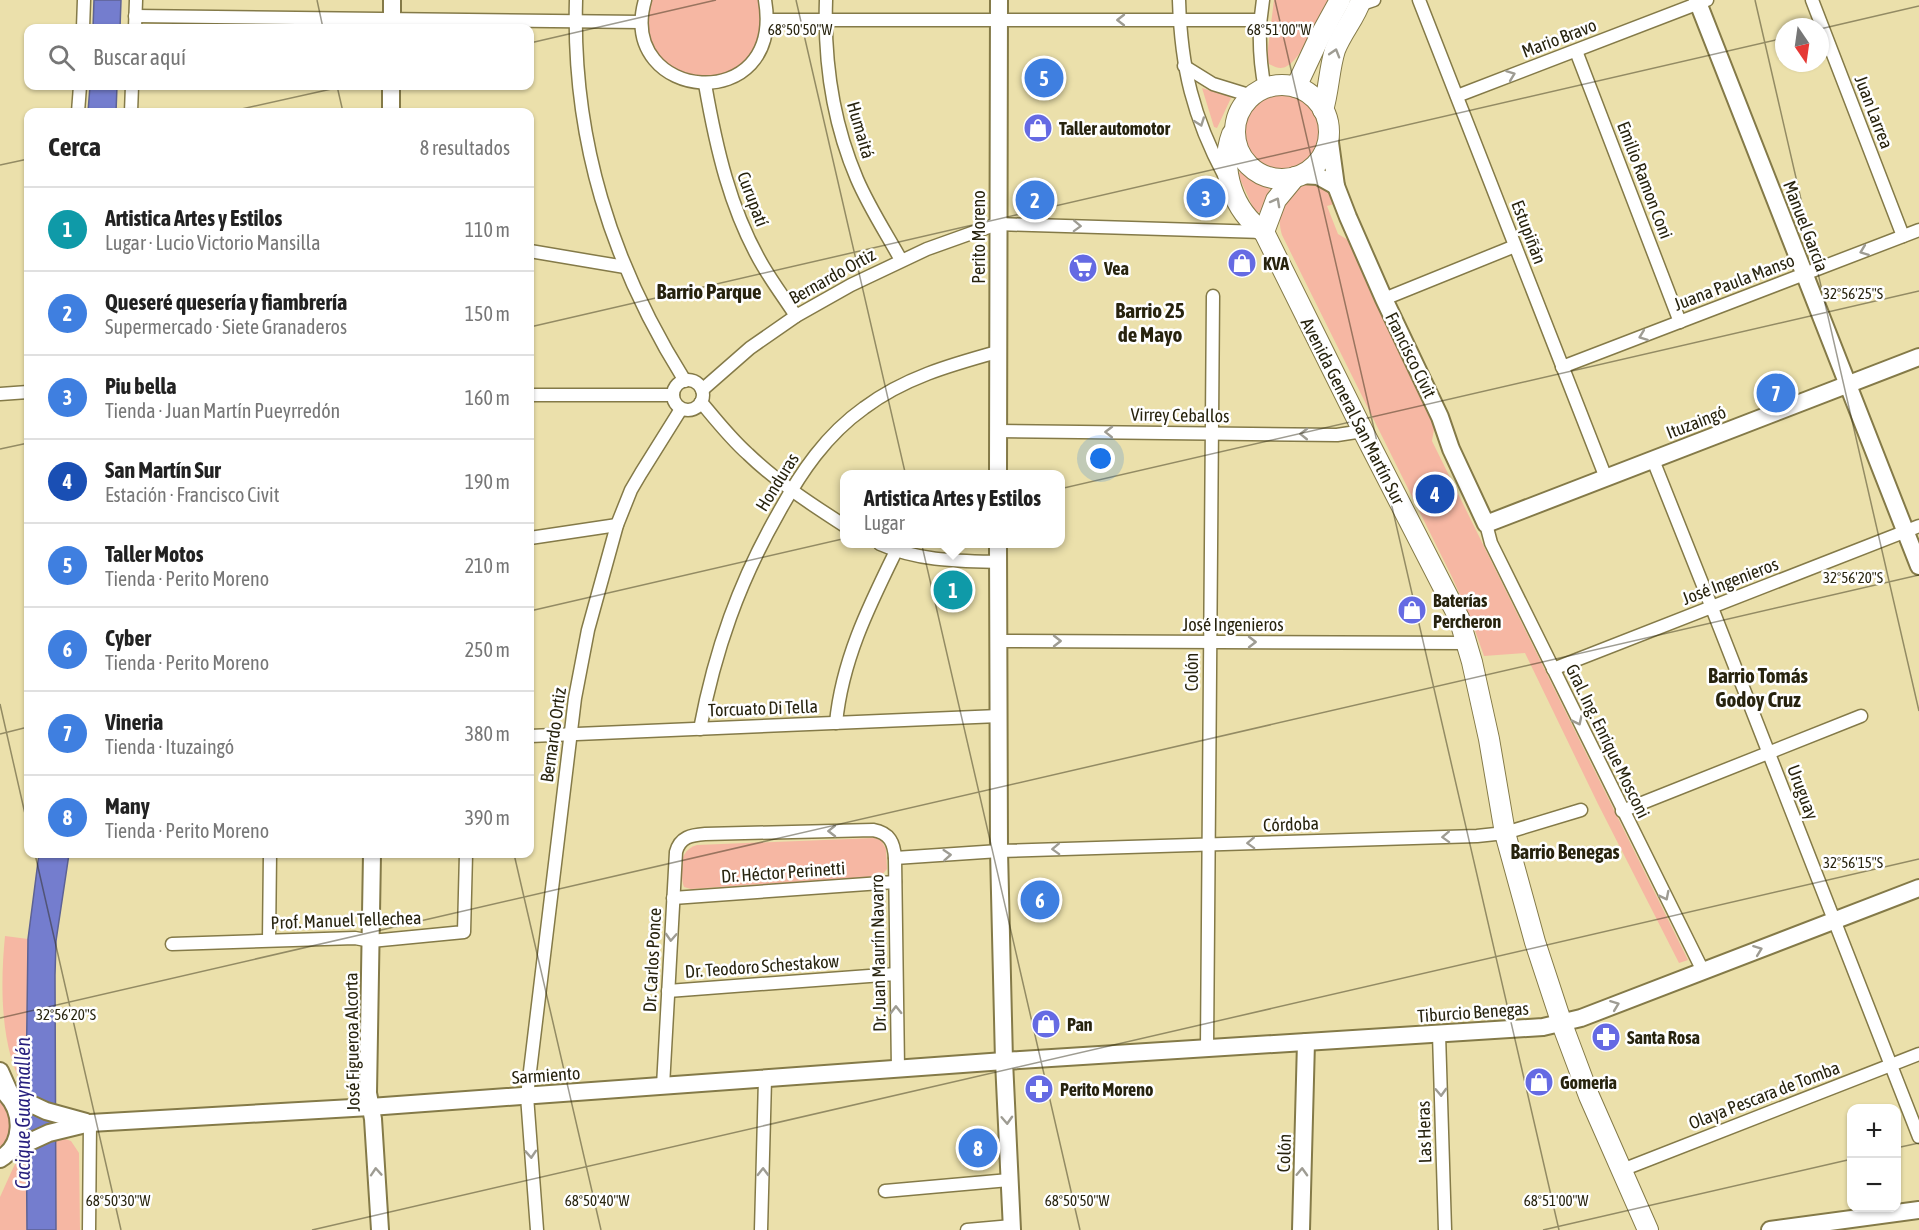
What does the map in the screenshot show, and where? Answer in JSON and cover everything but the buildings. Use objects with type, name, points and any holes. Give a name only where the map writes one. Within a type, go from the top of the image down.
[{"type":"main road","points":[[392,0],[392,24]]},
{"type":"main road","name":"Perito Moreno","points":[[998,470],[999,0]]},
{"type":"main road","points":[[1296,87],[1340,0]]},
{"type":"main road","name":"Manuel García","points":[[1701,1],[1848,385],[1912,528],[1919,566]]},
{"type":"main road","points":[[1323,110],[1335,50],[1365,2]]},
{"type":"main road","points":[[1229,185],[1227,162],[1230,140],[1244,105],[1258,92],[1281,85],[1296,87],[1313,98],[1323,110]]},
{"type":"main road","points":[[391,108],[392,90]]},
{"type":"main road","name":"Francisco Civit","points":[[1323,110],[1328,123],[1336,186],[1384,299],[1440,417],[1451,449],[1486,524]]},
{"type":"main road","points":[[1235,127],[1237,147],[1248,165],[1258,173],[1283,179],[1318,176],[1336,186]]},
{"type":"main road","points":[[1264,232],[1276,200],[1298,176],[1318,162],[1325,150],[1329,135]]},
{"type":"main road","name":"Avenida General San Martín Sur","points":[[1229,185],[1250,220],[1264,232],[1459,618],[1489,739],[1504,833],[1535,942],[1562,1024],[1589,1095],[1648,1230]]},
{"type":"main road","name":"Ituzaingó","points":[[1486,524],[1919,357]]},
{"type":"main road","points":[[998,548],[999,851],[1004,1061],[1012,1228]]},
{"type":"main road","name":"José Figueroa Alcorta","points":[[372,858],[368,1088],[381,1230]]},
{"type":"main road","name":"Tiburcio Benegas","points":[[1004,1061],[1439,1034],[1562,1024],[1919,888]]},
{"type":"main road","name":"Colón","points":[[1301,1230],[1306,1042]]},
{"type":"main road","name":"Sarmiento","points":[[12,1151],[54,1131],[90,1123],[370,1107],[1004,1061]]},
{"type":"main road","points":[[0,1170],[16,1144],[19,1131],[10,1093]]},
{"type":"main road","name":"Sarmiento","points":[[10,1093],[54,1114],[90,1123]]},
{"type":"main road","points":[[1779,1229],[1919,1210]]},
{"type":"street","points":[[83,24],[84,0]]},
{"type":"street","points":[[136,0],[135,22],[392,24],[641,22]]},
{"type":"street","points":[[576,0],[578,83],[584,134],[601,200],[625,267],[656,331],[685,381]]},
{"type":"street","points":[[645,0],[641,22],[650,53],[660,66],[681,79],[705,84],[725,80],[742,71],[756,57],[765,39],[768,20],[765,0]]},
{"type":"street","name":"Humaitá","points":[[826,0],[825,20],[830,82],[843,142],[858,181],[901,260]]},
{"type":"street","points":[[1179,0],[1184,66],[1193,102],[1204,133],[1229,185]]},
{"type":"street","points":[[1184,66],[1214,84],[1258,92],[1260,20],[1263,0]]},
{"type":"street","name":"Estupiñán","points":[[1419,0],[1606,478]]},
{"type":"street","name":"Juan Larrea","points":[[1812,0],[1903,236]]},
{"type":"street","name":"Mario Bravo","points":[[1457,96],[1701,1]]},
{"type":"street","points":[[768,20],[1260,20]]},
{"type":"street","name":"Emilio Ramon Coni","points":[[1576,51],[1680,322]]},
{"type":"street","name":"Curupatí","points":[[705,84],[719,153],[740,216],[764,267],[796,316]]},
{"type":"street","points":[[78,108],[80,90]]},
{"type":"street","points":[[131,108],[132,90]]},
{"type":"street","points":[[997,224],[1264,232]]},
{"type":"street","name":"Bernardo Ortiz","points":[[537,1230],[527,1096],[570,734],[588,630],[617,525],[641,473],[681,409],[690,410],[698,406],[702,396],[750,348],[796,316],[851,285],[901,260],[997,224]]},
{"type":"street","name":"Juana Paula Manso","points":[[1562,367],[1919,230]]},
{"type":"street","points":[[1384,299],[1515,246]]},
{"type":"street","points":[[534,252],[625,267]]},
{"type":"street","name":"Colón","points":[[1206,1048],[1213,296]]},
{"type":"street","name":"Honduras","points":[[700,729],[708,686],[728,619],[739,592],[765,537],[791,490],[825,443],[850,418],[877,399],[926,373],[997,352]]},
{"type":"street","points":[[681,409],[674,402],[673,395],[677,385],[685,381],[696,383],[702,396],[747,454],[791,490],[840,523]]},
{"type":"street","points":[[0,394],[24,392]]},
{"type":"street","points":[[534,395],[673,395]]},
{"type":"street","name":"Virrey Ceballos","points":[[997,430],[1336,435],[1363,431]]},
{"type":"street","name":"Uruguay","points":[[1653,460],[1919,1137]]},
{"type":"street","name":"Gral. Ing. Enrique Mosconi","points":[[1486,524],[1491,543],[1703,971]]},
{"type":"street","points":[[534,537],[617,525]]},
{"type":"street","name":"José Ingenieros","points":[[1553,669],[1912,528]]},
{"type":"street","points":[[890,548],[937,560],[999,562]]},
{"type":"street","points":[[836,723],[842,681],[857,634],[896,551]]},
{"type":"street","name":"José Ingenieros","points":[[999,640],[1467,643]]},
{"type":"street","name":"Torcuato Di Tella","points":[[534,736],[999,716]]},
{"type":"street","points":[[1622,811],[1861,716]]},
{"type":"street","name":"Córdoba","points":[[999,851],[1477,836],[1504,833],[1581,810]]},
{"type":"street","name":"Dr. Héctor Perinetti","points":[[683,839],[705,834],[873,830],[883,832],[889,837]]},
{"type":"street","name":"Dr. Juan Maurín Navarro","points":[[889,837],[895,858],[898,1069]]},
{"type":"street","name":"Dr. Carlos Ponce","points":[[663,1086],[676,852],[677,846],[683,839]]},
{"type":"street","points":[[895,858],[999,851]]},
{"type":"street","points":[[269,940],[270,858]]},
{"type":"street","name":"Prof. Manuel Tellechea","points":[[172,944],[355,938],[371,941],[464,932],[466,858]]},
{"type":"street","name":"Dr. Héctor Perinetti","points":[[673,898],[895,882]]},
{"type":"street","name":"Dr. Teodoro Schestakow","points":[[668,991],[896,974]]},
{"type":"street","name":"Las Heras","points":[[1439,1034],[1445,1230]]},
{"type":"street","name":"Olaya Pescara de Tomba","points":[[1622,1170],[1919,1054]]},
{"type":"street","points":[[762,1230],[765,1079]]},
{"type":"street","points":[[88,1230],[90,1123]]},
{"type":"street","points":[[885,1191],[1009,1180]]},
{"type":"street","points":[[967,1230],[1012,1228]]},
{"type":"shaded area","points":[[645,0],[765,0],[768,20],[742,71],[689,82],[650,53]]},
{"type":"shaded area","points":[[1274,0],[1330,0],[1298,55],[1282,68],[1269,64],[1267,56]]},
{"type":"shaded area","points":[[1202,88],[1231,98],[1217,128],[1214,127]]},
{"type":"shaded area","points":[[1282,95],[1297,98],[1309,106],[1317,118],[1320,133],[1317,148],[1309,160],[1297,168],[1282,171],[1267,168],[1255,160],[1247,148],[1244,133],[1247,118],[1255,106],[1267,98]]},
{"type":"shaded area","points":[[1240,172],[1256,183],[1270,188],[1262,212],[1255,212],[1238,174]]},
{"type":"shaded area","points":[[1314,183],[1325,185],[1338,203],[1327,206],[1338,234],[1348,240],[1372,296],[1435,423],[1432,441],[1688,960],[1679,963],[1598,804],[1525,653],[1484,656],[1452,577],[1282,235],[1280,217],[1286,201],[1297,189]]},
{"type":"shaded area","points":[[874,838],[881,840],[886,849],[887,869],[881,876],[691,889],[684,887],[683,884],[682,861],[687,851],[697,845]]},
{"type":"shaded area","points":[[5,936],[28,939],[26,1091],[11,1057],[4,1018]]},
{"type":"shaded area","points":[[0,1101],[10,1114],[12,1134],[0,1150]]},
{"type":"shaded area","points":[[60,1137],[71,1141],[79,1153],[80,1230],[56,1230],[54,1138]]},
{"type":"shaded area","points":[[26,1151],[27,1230],[0,1230],[0,1197],[14,1166]]},
{"type":"water","points":[[94,0],[121,0],[120,24],[93,24]]},
{"type":"water","points":[[90,90],[117,90],[116,108],[88,108]]},
{"type":"water","points":[[38,858],[68,858],[56,941],[56,1230],[27,1230],[28,939]]},
{"type":"place","name":"Taller Motos","points":[[1044,78]]},
{"type":"place","name":"Taller automotor","points":[[1038,128]]},
{"type":"place","name":"Piu bella","points":[[1206,198]]},
{"type":"place","name":"Queseré quesería y fiambrería","points":[[1035,200]]},
{"type":"place","name":"KVA","points":[[1242,263]]},
{"type":"place","name":"Vea","points":[[1083,268]]},
{"type":"place","name":"Vineria","points":[[1776,393]]},
{"type":"place","name":"San Martín Sur","points":[[1435,494]]},
{"type":"place","name":"Artistica Artes y Estilos","points":[[953,590]]},
{"type":"place","name":"Baterías Percheron","points":[[1412,610]]},
{"type":"place","name":"Cyber","points":[[1040,900]]},
{"type":"place","name":"Pan","points":[[1046,1024]]},
{"type":"place","name":"Santa Rosa","points":[[1606,1037]]},
{"type":"place","name":"Gomeria","points":[[1539,1082]]},
{"type":"place","name":"Perito Moreno","points":[[1039,1089]]},
{"type":"place","name":"Many","points":[[978,1148]]},
{"type":"district","name":"Barrio Parque","points":[[709,291]]},
{"type":"district","name":"Barrio 25 de Mayo","points":[[1150,322]]},
{"type":"district","name":"Barrio Tomás Godoy Cruz","points":[[1758,687]]},
{"type":"district","name":"Barrio Benegas","points":[[1565,851]]},
{"type":"water label","name":"Cacique Guaymallén","points":[[22,1113]]}]
